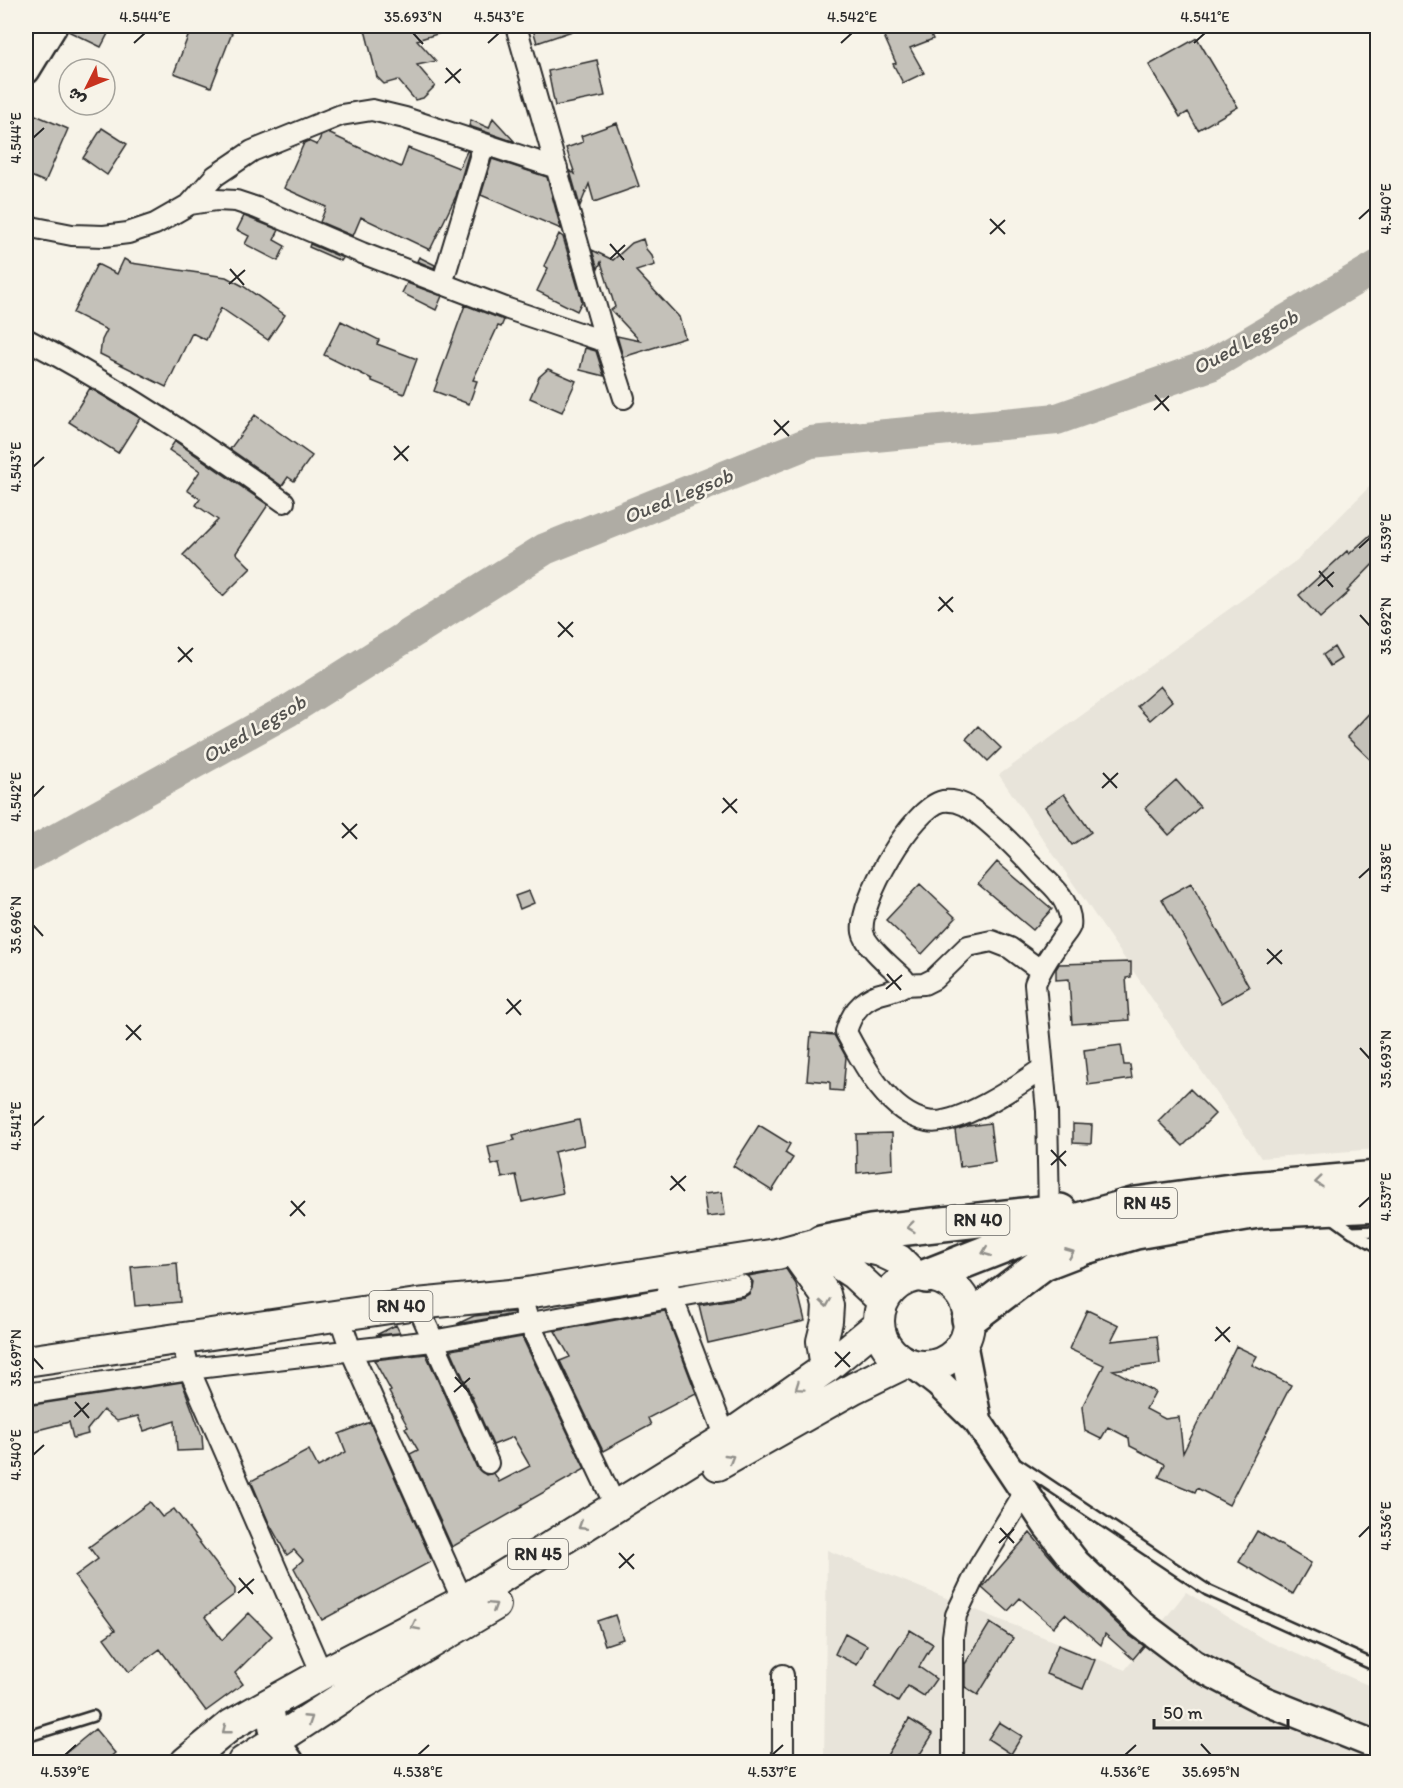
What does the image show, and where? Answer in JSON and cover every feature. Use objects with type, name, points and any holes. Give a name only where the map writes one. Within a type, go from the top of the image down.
[{"type":"highway","name":"RN 45","points":[[921,1276],[1046,1229],[1136,1204],[1238,1190],[1377,1178]]},
{"type":"highway","name":"RN 40","points":[[798,1250],[871,1232],[1136,1204]]},
{"type":"highway","name":"RN 45","points":[[966,1332],[1043,1263],[1082,1248],[1136,1232],[1258,1211],[1377,1205]]},
{"type":"main road","points":[[826,1368],[822,1341],[828,1305],[825,1294],[798,1250],[856,1245],[880,1251],[899,1260],[921,1276]]},
{"type":"main road","name":"RN 40","points":[[27,1361],[417,1304],[520,1294],[667,1285],[798,1250],[828,1257],[854,1274],[881,1313]]},
{"type":"main road","points":[[921,1276],[940,1278],[951,1285],[961,1295],[966,1306],[966,1332],[954,1355],[943,1363],[930,1366],[910,1364],[887,1348],[881,1337],[881,1313],[891,1290],[902,1281],[921,1276]]},
{"type":"main road","name":"RN 45","points":[[186,1762],[231,1725],[322,1674],[464,1600],[726,1438],[826,1368],[881,1313]]},
{"type":"main road","name":"RN 45","points":[[243,1762],[282,1752],[364,1683],[495,1605],[656,1502],[775,1431],[854,1388],[910,1364]]},
{"type":"street","points":[[26,70],[53,26]]},
{"type":"street","points":[[516,26],[624,398]]},
{"type":"street","points":[[26,226],[72,235],[104,236],[128,233],[155,224],[190,204],[215,176],[252,151],[341,115],[372,110],[405,118],[557,168]]},
{"type":"street","points":[[442,284],[484,144]]},
{"type":"street","points":[[190,204],[216,200],[236,201],[442,284],[606,342]]},
{"type":"street","points":[[26,339],[115,388],[218,454],[284,502]]},
{"type":"street","points":[[905,985],[904,979],[866,941],[862,932],[864,917],[871,895],[890,857],[928,808],[941,801],[959,802],[967,806],[1020,852],[1060,894],[1069,910],[1070,926],[1040,970],[1035,984],[1047,1111],[1049,1212]]},
{"type":"street","points":[[1040,970],[1011,948],[992,941],[968,946],[934,978],[924,984],[905,985],[898,990],[870,998],[851,1015],[846,1032],[880,1088],[893,1102],[911,1115],[929,1122],[950,1119],[996,1098],[1043,1068]]},
{"type":"street","points":[[667,1285],[726,1438]]},
{"type":"street","points":[[27,1361],[28,1394],[189,1369],[432,1341],[529,1323],[667,1285],[741,1285]]},
{"type":"street","points":[[520,1294],[529,1323],[615,1505]]},
{"type":"street","points":[[417,1304],[488,1463]]},
{"type":"street","points":[[339,1315],[351,1351],[464,1600]]},
{"type":"street","points":[[966,1332],[978,1422]]},
{"type":"street","points":[[181,1337],[189,1369],[322,1674]]},
{"type":"street","points":[[910,1364],[939,1384],[978,1422],[1048,1527],[1076,1563],[1142,1623],[1194,1664],[1263,1700],[1377,1746]]},
{"type":"street","points":[[953,1762],[953,1636],[956,1615],[979,1568],[1026,1492]]},
{"type":"street","points":[[783,1675],[783,1762]]},
{"type":"street","points":[[269,1703],[282,1752]]},
{"type":"lane","points":[[1321,1209],[1377,1247]]},
{"type":"lane","points":[[1352,1232],[1377,1231]]},
{"type":"lane","points":[[998,1452],[1208,1590],[1377,1667]]},
{"type":"lane","points":[[26,1737],[93,1716]]},
{"type":"shaded area","points":[[1377,479],[1377,1149],[1261,1158],[999,775],[1297,560]]},
{"type":"shaded area","points":[[827,1550],[1125,1670],[1186,1592],[1265,1640],[1377,1689],[1377,1762],[824,1762]]},
{"type":"building","points":[[69,26],[112,26],[101,47],[68,31]]},
{"type":"building","points":[[192,26],[213,26],[232,33],[211,87],[174,73]]},
{"type":"building","points":[[364,26],[454,26],[454,29],[417,40],[436,61],[417,65],[435,86],[423,98],[415,100],[398,80],[384,84],[377,77]]},
{"type":"building","points":[[532,26],[581,26],[581,28],[537,43]]},
{"type":"building","points":[[903,26],[927,26],[933,39],[910,48],[924,73],[903,83],[893,64],[896,63],[883,34]]},
{"type":"building","points":[[1197,38],[1238,107],[1198,130],[1188,112],[1180,117],[1149,65]]},
{"type":"building","points":[[597,60],[605,96],[555,106],[548,71]]},
{"type":"building","points":[[26,111],[68,129],[45,182],[26,174]]},
{"type":"building","points":[[493,118],[515,142],[469,126],[471,120],[489,128]]},
{"type":"building","points":[[617,123],[639,186],[594,202],[589,184],[580,206],[570,171],[575,174],[566,148],[583,142],[581,136]]},
{"type":"building","points":[[102,128],[127,144],[107,175],[83,158]]},
{"type":"building","points":[[328,133],[401,167],[408,148],[459,168],[467,151],[469,152],[456,196],[430,250],[361,217],[353,236],[320,222],[326,207],[284,188],[304,143],[308,141],[317,145],[321,136]]},
{"type":"building","points":[[492,159],[547,177],[561,229],[481,195]]},
{"type":"building","points":[[244,216],[279,230],[274,240],[285,246],[278,261],[245,244],[249,236],[237,230]]},
{"type":"building","points":[[559,234],[563,237],[582,301],[577,311],[537,291],[548,268],[544,266]]},
{"type":"building","points":[[643,239],[655,265],[636,271],[679,317],[685,338],[623,357],[617,336],[640,341],[611,310],[615,307],[601,262],[598,269],[592,250],[613,260],[632,243]]},
{"type":"building","points":[[310,244],[343,258],[341,261],[309,247]]},
{"type":"building","points":[[419,257],[435,265],[434,268],[417,261]]},
{"type":"building","points":[[124,259],[131,263],[226,277],[285,315],[268,340],[221,308],[206,340],[192,333],[166,387],[100,354],[102,340],[107,330],[73,313],[97,264],[117,274]]},
{"type":"building","points":[[407,283],[442,296],[436,310],[402,293]]},
{"type":"building","points":[[465,305],[504,320],[501,327],[498,326],[473,380],[477,381],[469,404],[434,391]]},
{"type":"building","points":[[341,321],[379,340],[377,344],[417,359],[404,394],[372,381],[324,355]]},
{"type":"building","points":[[585,348],[596,351],[604,376],[580,370]]},
{"type":"building","points":[[548,369],[576,381],[562,412],[530,398],[539,377]]},
{"type":"building","points":[[90,388],[140,418],[118,453],[69,422]]},
{"type":"building","points":[[255,415],[312,456],[294,481],[288,477],[282,486],[230,449]]},
{"type":"building","points":[[175,441],[268,505],[236,553],[251,568],[223,596],[183,555],[218,520],[196,505],[200,499],[187,490],[200,471],[169,450]]},
{"type":"building","points":[[1377,529],[1377,560],[1347,591],[1349,592],[1320,618],[1299,595],[1347,551],[1349,554]]},
{"type":"building","points":[[1334,647],[1341,659],[1330,666],[1323,655]]},
{"type":"building","points":[[1160,686],[1172,701],[1150,720],[1137,706]]},
{"type":"building","points":[[1377,705],[1377,766],[1347,737]]},
{"type":"building","points":[[978,726],[1001,748],[988,761],[966,739]]},
{"type":"building","points":[[1176,780],[1200,807],[1169,835],[1145,808]]},
{"type":"building","points":[[1064,794],[1091,832],[1072,845],[1045,807]]},
{"type":"building","points":[[997,862],[1052,909],[1033,930],[978,884]]},
{"type":"building","points":[[1191,883],[1249,987],[1221,1003],[1162,899]]},
{"type":"building","points":[[920,884],[956,918],[922,954],[886,920]]},
{"type":"building","points":[[529,891],[534,903],[520,909],[515,896]]},
{"type":"building","points":[[1131,962],[1131,977],[1126,978],[1129,1020],[1072,1024],[1069,979],[1056,980],[1056,969],[1059,964]]},
{"type":"building","points":[[811,1033],[834,1035],[846,1057],[843,1091],[830,1090],[830,1082],[807,1080]]},
{"type":"building","points":[[1121,1045],[1124,1065],[1130,1065],[1132,1079],[1088,1085],[1084,1050]]},
{"type":"building","points":[[1190,1089],[1215,1114],[1183,1146],[1158,1121]]},
{"type":"building","points":[[579,1120],[584,1145],[554,1152],[563,1193],[522,1202],[516,1175],[502,1178],[499,1163],[492,1165],[488,1146],[515,1140],[513,1135]]},
{"type":"building","points":[[990,1123],[995,1162],[960,1167],[955,1130]]},
{"type":"building","points":[[1073,1124],[1092,1125],[1091,1144],[1073,1143]]},
{"type":"building","points":[[759,1125],[790,1144],[785,1153],[793,1158],[772,1191],[733,1166]]},
{"type":"building","points":[[892,1133],[893,1169],[857,1173],[856,1134]]},
{"type":"building","points":[[722,1192],[725,1215],[707,1217],[704,1194]]},
{"type":"building","points":[[177,1263],[180,1302],[135,1306],[131,1267]]},
{"type":"building","points":[[786,1269],[796,1284],[805,1321],[708,1343],[699,1305],[744,1297],[752,1288],[753,1282],[748,1276]]},
{"type":"building","points":[[1087,1310],[1119,1325],[1111,1341],[1157,1336],[1160,1364],[1113,1370],[1155,1392],[1146,1409],[1165,1419],[1179,1417],[1183,1453],[1236,1346],[1257,1356],[1252,1365],[1291,1385],[1229,1505],[1197,1488],[1195,1492],[1159,1477],[1165,1464],[1130,1446],[1129,1438],[1108,1427],[1101,1439],[1085,1431],[1082,1407],[1104,1365],[1069,1349]]},
{"type":"building","points":[[665,1311],[696,1393],[648,1418],[651,1425],[603,1451],[560,1361],[570,1357],[555,1331]]},
{"type":"building","points":[[513,1312],[514,1314],[457,1324],[474,1316]]},
{"type":"building","points":[[396,1325],[400,1333],[376,1335]]},
{"type":"building","points":[[522,1337],[585,1469],[452,1547],[410,1454],[418,1450],[405,1428],[408,1427],[374,1360],[426,1354],[477,1468],[486,1475],[494,1473],[499,1482],[530,1466],[513,1437],[493,1445],[451,1350]]},
{"type":"building","points":[[182,1382],[202,1436],[203,1450],[177,1451],[175,1421],[144,1431],[138,1416],[117,1421],[103,1410],[87,1430],[88,1434],[73,1438],[69,1422],[26,1433],[26,1406]]},
{"type":"building","points":[[370,1422],[432,1561],[322,1620],[294,1568],[303,1560],[294,1550],[287,1555],[269,1523],[251,1481],[309,1450],[318,1467],[346,1452],[339,1434]]},
{"type":"building","points":[[150,1502],[162,1517],[174,1509],[235,1589],[235,1594],[205,1617],[222,1640],[249,1613],[272,1636],[235,1673],[243,1684],[206,1711],[160,1649],[129,1672],[104,1638],[115,1630],[75,1576],[98,1559],[89,1547]]},
{"type":"building","points":[[1257,1531],[1311,1563],[1293,1594],[1239,1562]]},
{"type":"building","points":[[1030,1533],[1065,1574],[1130,1636],[1144,1646],[1133,1659],[1105,1634],[1101,1645],[1065,1614],[1053,1627],[1020,1598],[1008,1611],[982,1588]]},
{"type":"building","points":[[615,1615],[623,1639],[605,1645],[597,1621]]},
{"type":"building","points":[[990,1623],[1013,1638],[978,1695],[965,1687],[965,1664]]},
{"type":"building","points":[[910,1630],[933,1644],[919,1667],[936,1679],[924,1696],[908,1686],[898,1702],[874,1687]]},
{"type":"building","points":[[845,1633],[867,1645],[857,1665],[835,1654]]},
{"type":"building","points":[[1058,1645],[1095,1660],[1083,1689],[1046,1674]]},
{"type":"building","points":[[909,1719],[933,1734],[915,1762],[883,1762]]},
{"type":"building","points":[[999,1722],[1022,1736],[1011,1754],[988,1739]]},
{"type":"building","points":[[95,1729],[115,1753],[104,1762],[55,1762]]},
{"type":"waterway","name":"Oued Legsob","points":[[26,856],[288,711],[545,549],[811,442],[1057,419],[1211,365],[1378,266]]}]
